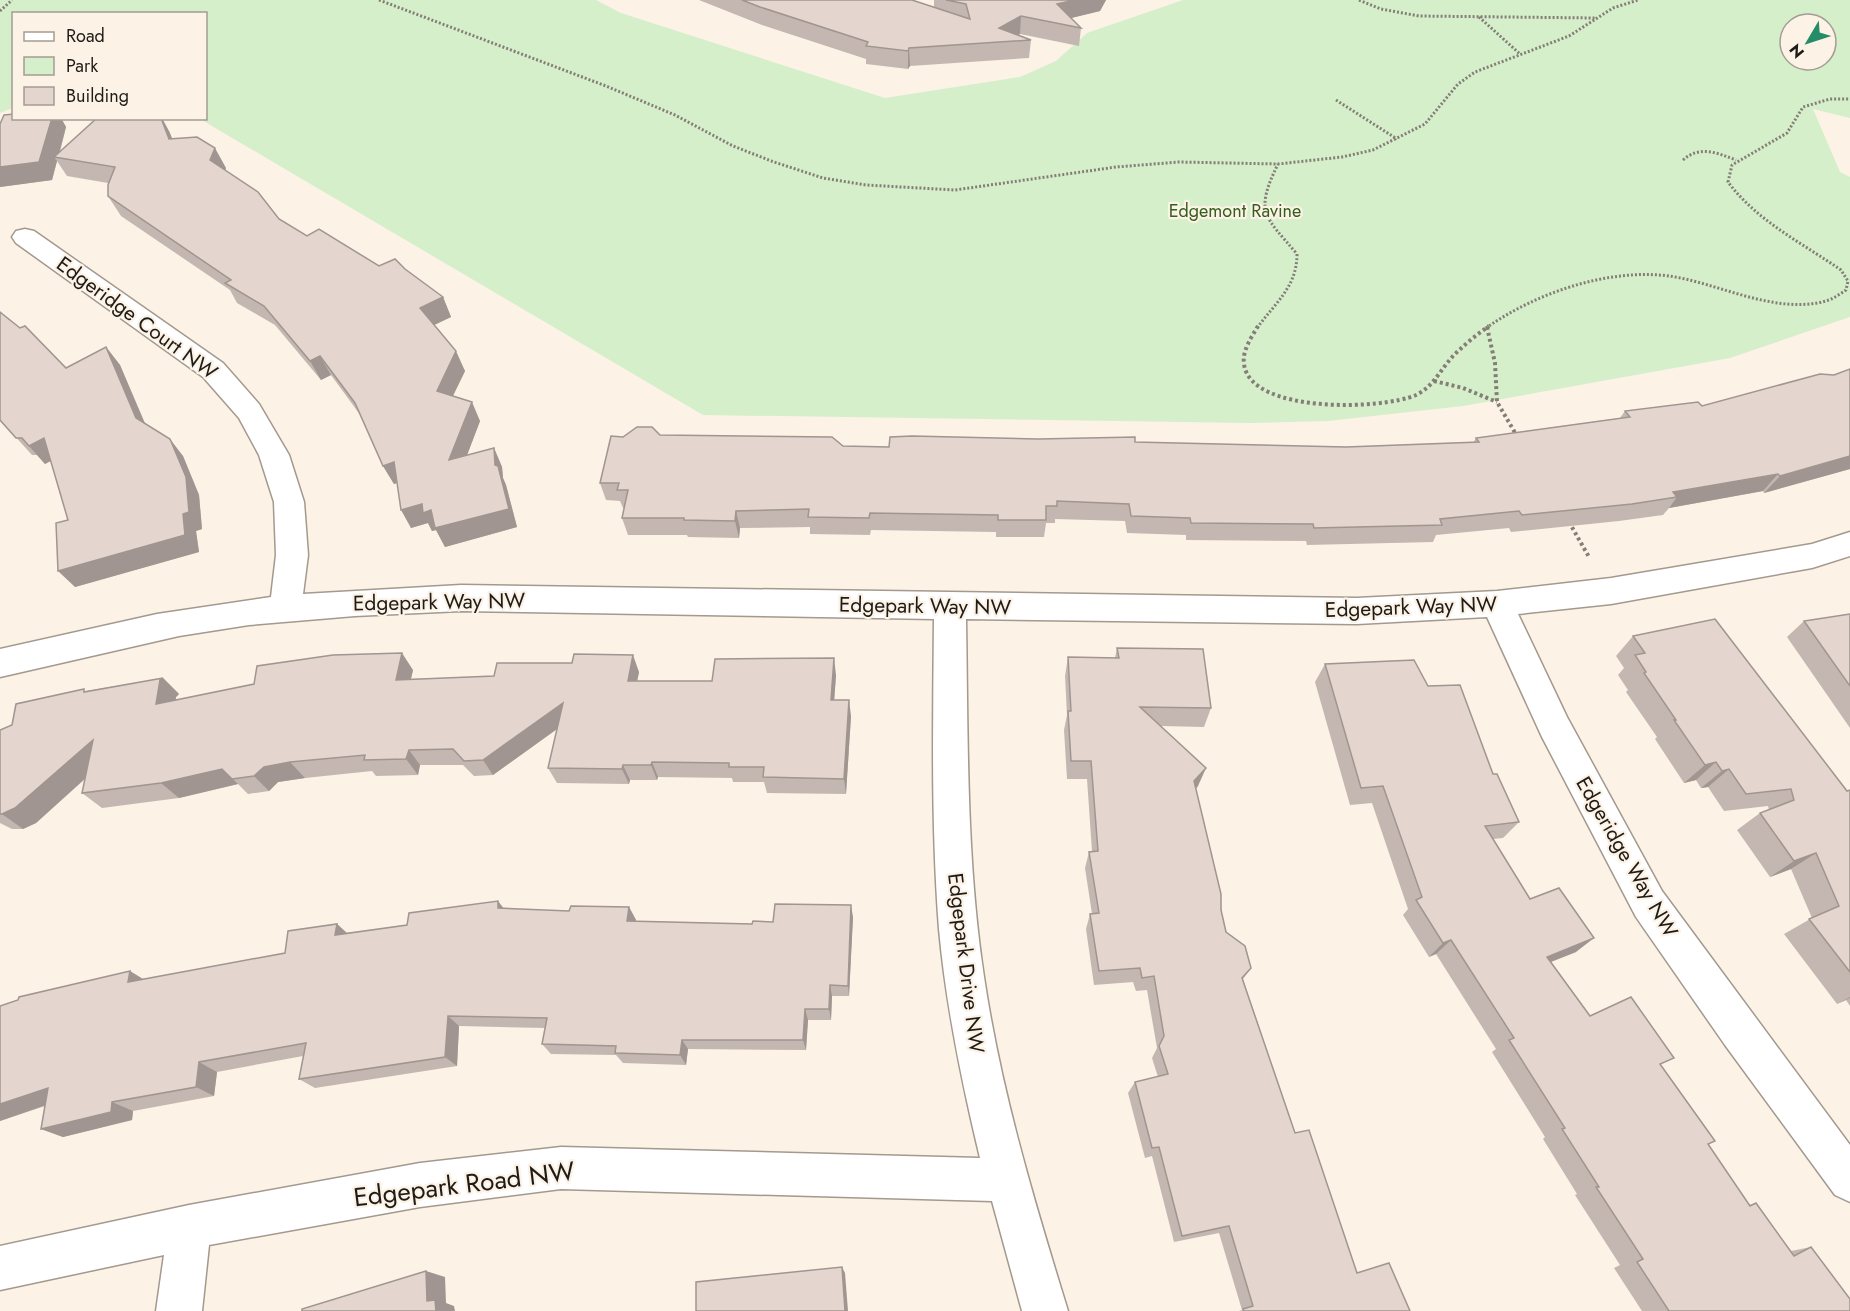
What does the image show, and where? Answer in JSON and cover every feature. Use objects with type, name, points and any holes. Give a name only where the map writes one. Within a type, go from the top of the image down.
[{"type":"street","name":"Edgeridge Court NW","points":[[25,237],[213,370],[249,411],[274,455],[289,502],[292,555],[285,609]]},
{"type":"street","name":"Edgepark Way NW","points":[[0,663],[180,623],[360,602],[461,598],[1357,610],[1497,604],[1611,591],[1812,556],[1850,544]]},
{"type":"street","name":"Edgeridge Way NW","points":[[1497,604],[1554,727],[1649,904],[1739,1031],[1850,1180]]},
{"type":"street","name":"Edgepark Drive NW","points":[[950,606],[954,870],[964,975],[979,1066],[1006,1180],[1045,1311]]},
{"type":"street","name":"Edgepark Road NW","points":[[0,1268],[189,1227],[420,1185],[561,1168],[1006,1180]]},
{"type":"street","points":[[179,1311],[189,1227]]},
{"type":"path","points":[[0,11],[12,0]]},
{"type":"path","points":[[378,0],[606,86],[675,115],[733,146],[823,178],[866,185],[955,190],[1116,167],[1168,162],[1278,164],[1342,157],[1373,150],[1425,124],[1458,84],[1475,72],[1569,36],[1613,8],[1638,0]]},
{"type":"path","points":[[1359,0],[1381,9],[1419,16],[1595,18]]},
{"type":"path","points":[[1479,17],[1520,54]]},
{"type":"path","points":[[1278,164],[1265,188],[1262,204],[1273,228],[1297,254],[1298,268],[1294,279],[1246,346],[1243,365],[1249,377],[1277,397],[1297,402],[1349,405],[1398,403],[1419,394],[1434,381],[1452,357],[1487,326],[1519,307],[1567,289],[1617,277],[1665,275],[1700,281],[1773,302],[1816,304],[1838,297],[1846,290],[1848,281],[1841,270],[1754,210],[1728,182],[1732,165],[1737,160],[1787,133],[1803,108],[1824,100],[1850,99]]},
{"type":"path","points":[[1336,100],[1371,125],[1398,139]]},
{"type":"path","points":[[1683,160],[1690,152],[1705,150],[1737,160]]},
{"type":"path","points":[[1487,326],[1495,363],[1497,402],[1521,442]]},
{"type":"path","points":[[1434,381],[1463,388],[1497,402]]},
{"type":"path","points":[[1563,513],[1611,591]]},
{"type":"green space","name":"Edgemont Ravine","points":[[0,0],[596,0],[621,13],[885,98],[1020,77],[1056,61],[1087,33],[1183,0],[1850,0],[1850,118],[1813,109],[1840,172],[1850,177],[1850,317],[1730,358],[1463,406],[1328,421],[1250,423],[703,415],[202,120],[207,120],[207,12],[12,12],[12,108],[0,113]]},
{"type":"building","points":[[742,0],[912,0],[970,19],[966,4],[946,0],[1075,0],[1057,4],[1081,28],[1021,16],[999,28],[1031,40],[909,48],[908,51],[866,46],[868,42]]},
{"type":"building","points":[[12,114],[12,120],[51,120],[39,162],[0,167],[0,124],[4,115]]},
{"type":"building","points":[[95,120],[162,120],[169,139],[197,137],[215,148],[210,160],[258,192],[279,219],[307,236],[319,229],[379,266],[395,259],[443,297],[420,308],[456,351],[437,391],[472,402],[449,460],[494,448],[495,465],[498,466],[509,509],[435,528],[431,510],[423,513],[422,504],[401,510],[394,462],[383,466],[355,403],[320,356],[310,361],[264,306],[225,283],[231,280],[108,196],[108,185],[115,167],[54,157]]},
{"type":"building","points":[[0,312],[20,328],[25,326],[66,368],[106,347],[136,418],[170,439],[186,477],[189,512],[183,514],[185,535],[58,571],[56,523],[68,520],[44,438],[29,446],[22,438],[16,438],[0,420]]},
{"type":"building","points":[[1850,369],[1850,456],[1780,476],[1778,474],[1673,492],[1677,497],[1522,515],[1519,511],[1440,519],[1442,525],[1314,528],[1313,524],[1191,523],[1190,518],[1131,516],[1129,504],[1057,501],[1057,506],[1046,506],[1046,520],[998,520],[998,515],[870,513],[869,518],[808,517],[809,509],[736,511],[735,521],[622,518],[628,490],[617,490],[619,483],[600,483],[611,436],[623,437],[637,427],[652,427],[660,435],[832,437],[843,446],[889,447],[890,437],[912,436],[1038,439],[1135,437],[1135,442],[1346,447],[1479,442],[1476,438],[1630,417],[1625,411],[1698,402],[1702,406],[1820,374],[1834,375]]},
{"type":"building","points":[[1850,614],[1850,686],[1804,621]]},
{"type":"building","points":[[1715,619],[1847,791],[1850,790],[1850,972],[1809,919],[1839,906],[1816,853],[1794,861],[1760,813],[1794,800],[1791,789],[1746,794],[1729,769],[1722,771],[1716,762],[1705,765],[1644,673],[1646,672],[1635,655],[1645,653],[1633,636]]},
{"type":"building","points":[[1117,648],[1203,649],[1211,708],[1140,707],[1206,768],[1194,781],[1221,894],[1221,910],[1226,932],[1245,946],[1251,968],[1242,978],[1295,1133],[1309,1130],[1357,1273],[1389,1263],[1410,1311],[1244,1311],[1243,1309],[1253,1306],[1229,1226],[1182,1236],[1159,1147],[1152,1148],[1135,1082],[1168,1074],[1159,1046],[1164,1036],[1154,976],[1142,978],[1140,968],[1099,971],[1090,914],[1099,913],[1089,852],[1098,851],[1091,761],[1071,761],[1068,657],[1119,658]]},
{"type":"building","points":[[402,653],[396,680],[494,676],[497,663],[572,663],[574,654],[633,655],[628,681],[712,681],[715,659],[834,658],[831,700],[849,700],[844,779],[763,777],[764,767],[729,767],[729,763],[652,762],[651,765],[623,765],[622,769],[548,768],[563,703],[483,760],[464,761],[453,749],[409,750],[406,759],[364,760],[365,755],[290,762],[264,767],[254,776],[232,779],[222,769],[161,783],[82,793],[93,740],[15,808],[0,814],[0,730],[12,725],[16,704],[84,689],[84,692],[163,678],[160,680],[156,704],[254,684],[257,666],[333,655]]},
{"type":"building","points":[[1414,660],[1428,686],[1460,685],[1493,774],[1497,774],[1519,822],[1485,826],[1530,899],[1559,888],[1594,938],[1547,957],[1590,1016],[1631,997],[1674,1058],[1660,1064],[1715,1141],[1708,1144],[1750,1206],[1756,1203],[1794,1256],[1811,1247],[1850,1299],[1850,1311],[1669,1311],[1637,1262],[1643,1259],[1596,1187],[1599,1187],[1562,1129],[1565,1128],[1509,1040],[1514,1038],[1451,940],[1443,943],[1416,900],[1422,897],[1383,786],[1361,788],[1325,664]]},
{"type":"building","points":[[498,901],[498,908],[569,911],[571,906],[629,907],[627,921],[752,924],[753,921],[773,922],[775,904],[851,905],[848,986],[830,985],[829,1009],[805,1009],[803,1040],[682,1040],[680,1055],[615,1053],[616,1046],[542,1044],[547,1018],[448,1016],[445,1057],[299,1079],[306,1043],[199,1062],[196,1087],[112,1102],[111,1112],[41,1129],[48,1088],[0,1104],[0,1006],[18,1000],[19,997],[130,971],[128,982],[285,953],[288,931],[337,924],[335,935],[407,925],[409,913]]},
{"type":"building","points":[[842,1267],[845,1311],[696,1311],[696,1282]]},
{"type":"building","points":[[426,1271],[427,1301],[435,1300],[436,1311],[302,1311],[302,1309]]}]
